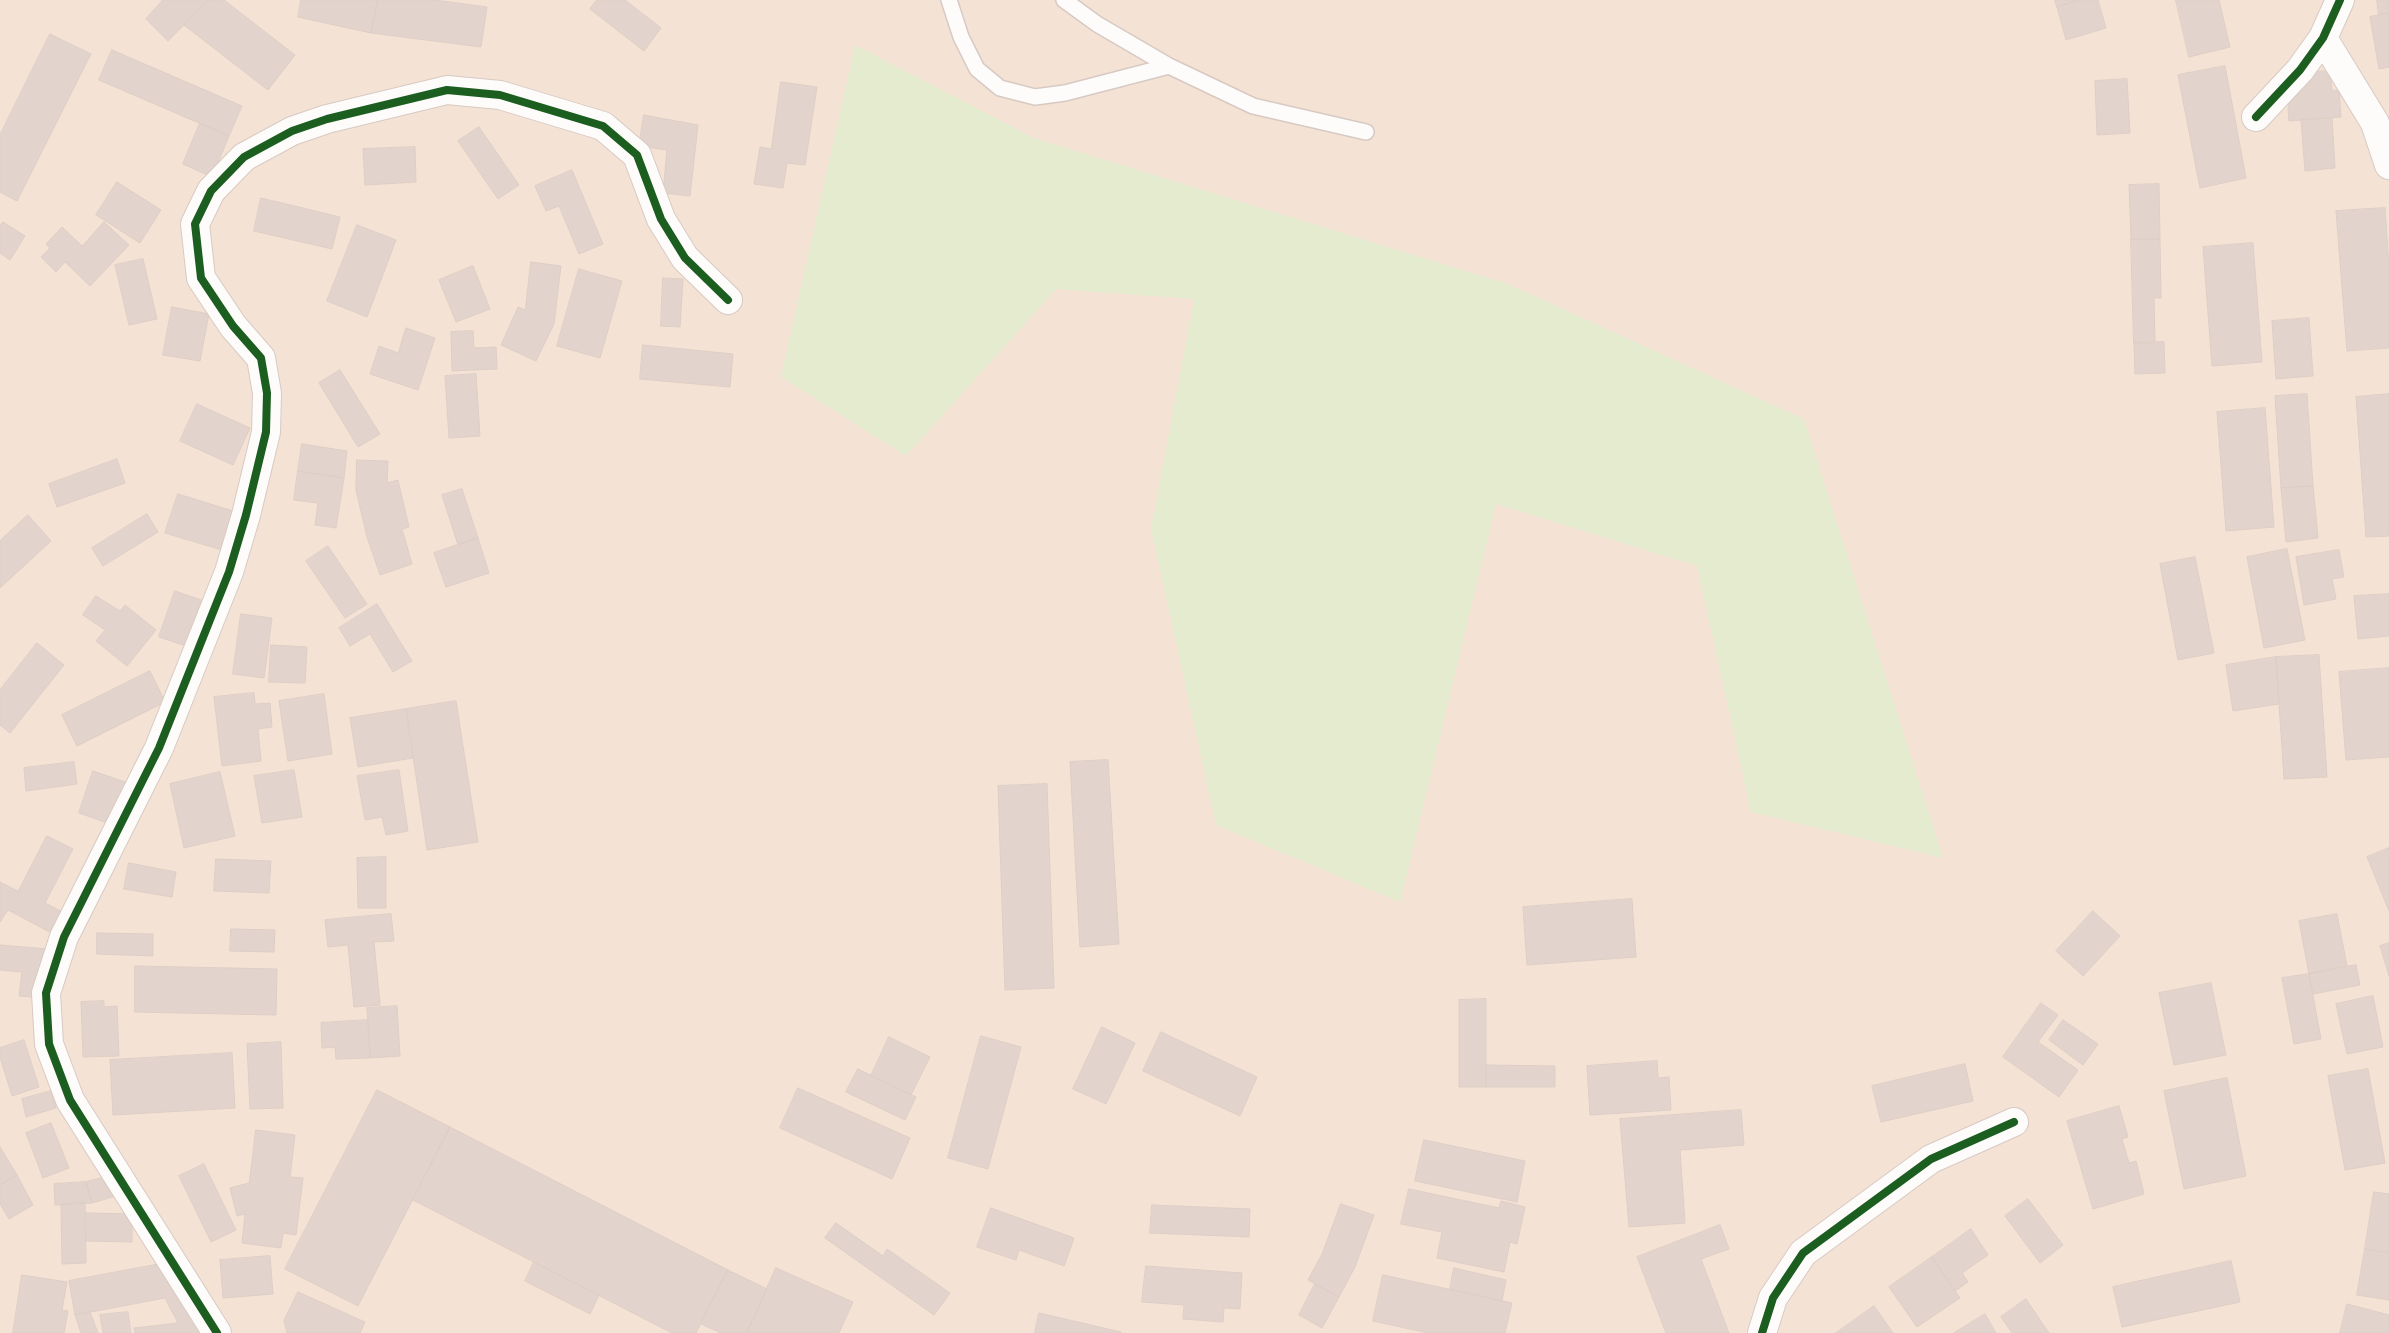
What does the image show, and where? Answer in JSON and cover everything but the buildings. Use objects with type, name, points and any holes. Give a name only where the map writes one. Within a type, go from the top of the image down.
[{"type":"street","points":[[2256,117],[2300,70],[2323,38],[2340,0]]},
{"type":"street","points":[[2323,38],[2375,123],[2389,165]]},
{"type":"street","points":[[217,1333],[70,1100],[49,1044],[46,993],[64,937],[159,748],[226,581],[246,515],[266,432],[267,393],[261,358],[233,326],[201,278],[195,224],[210,191],[244,157],[292,131],[327,119],[447,90],[500,95],[603,126],[637,155],[661,219],[685,258],[728,300]]},
{"type":"street","points":[[1762,1333],[1773,1298],[1803,1253],[1931,1159],[2014,1122]]},
{"type":"lane","points":[[949,0],[961,37],[977,69],[1000,88],[1034,97],[1065,93],[1169,66]]},
{"type":"lane","points":[[1064,0],[1097,24],[1169,66],[1253,106],[1366,132]]},
{"type":"shaded area","points":[[0,0],[2389,0],[2389,1333],[0,1333]]},
{"type":"green space","points":[[855,45],[1034,138],[1508,284],[1804,419],[1943,858],[1751,812],[1697,566],[1496,504],[1400,902],[1216,825],[1151,529],[1194,299],[1056,289],[906,456],[781,377]]},
{"type":"cycle path","points":[[2256,117],[2300,70],[2323,38],[2340,0]]},
{"type":"cycle path","points":[[217,1333],[70,1100],[49,1044],[46,993],[64,937],[159,748],[229,572],[246,515],[266,432],[267,393],[261,358],[233,326],[201,278],[195,224],[211,191],[244,157],[292,131],[327,119],[447,90],[500,95],[603,126],[637,155],[661,219],[685,258],[728,300]]},
{"type":"cycle path","points":[[1762,1333],[1773,1298],[1803,1253],[1931,1159],[2014,1122]]}]
